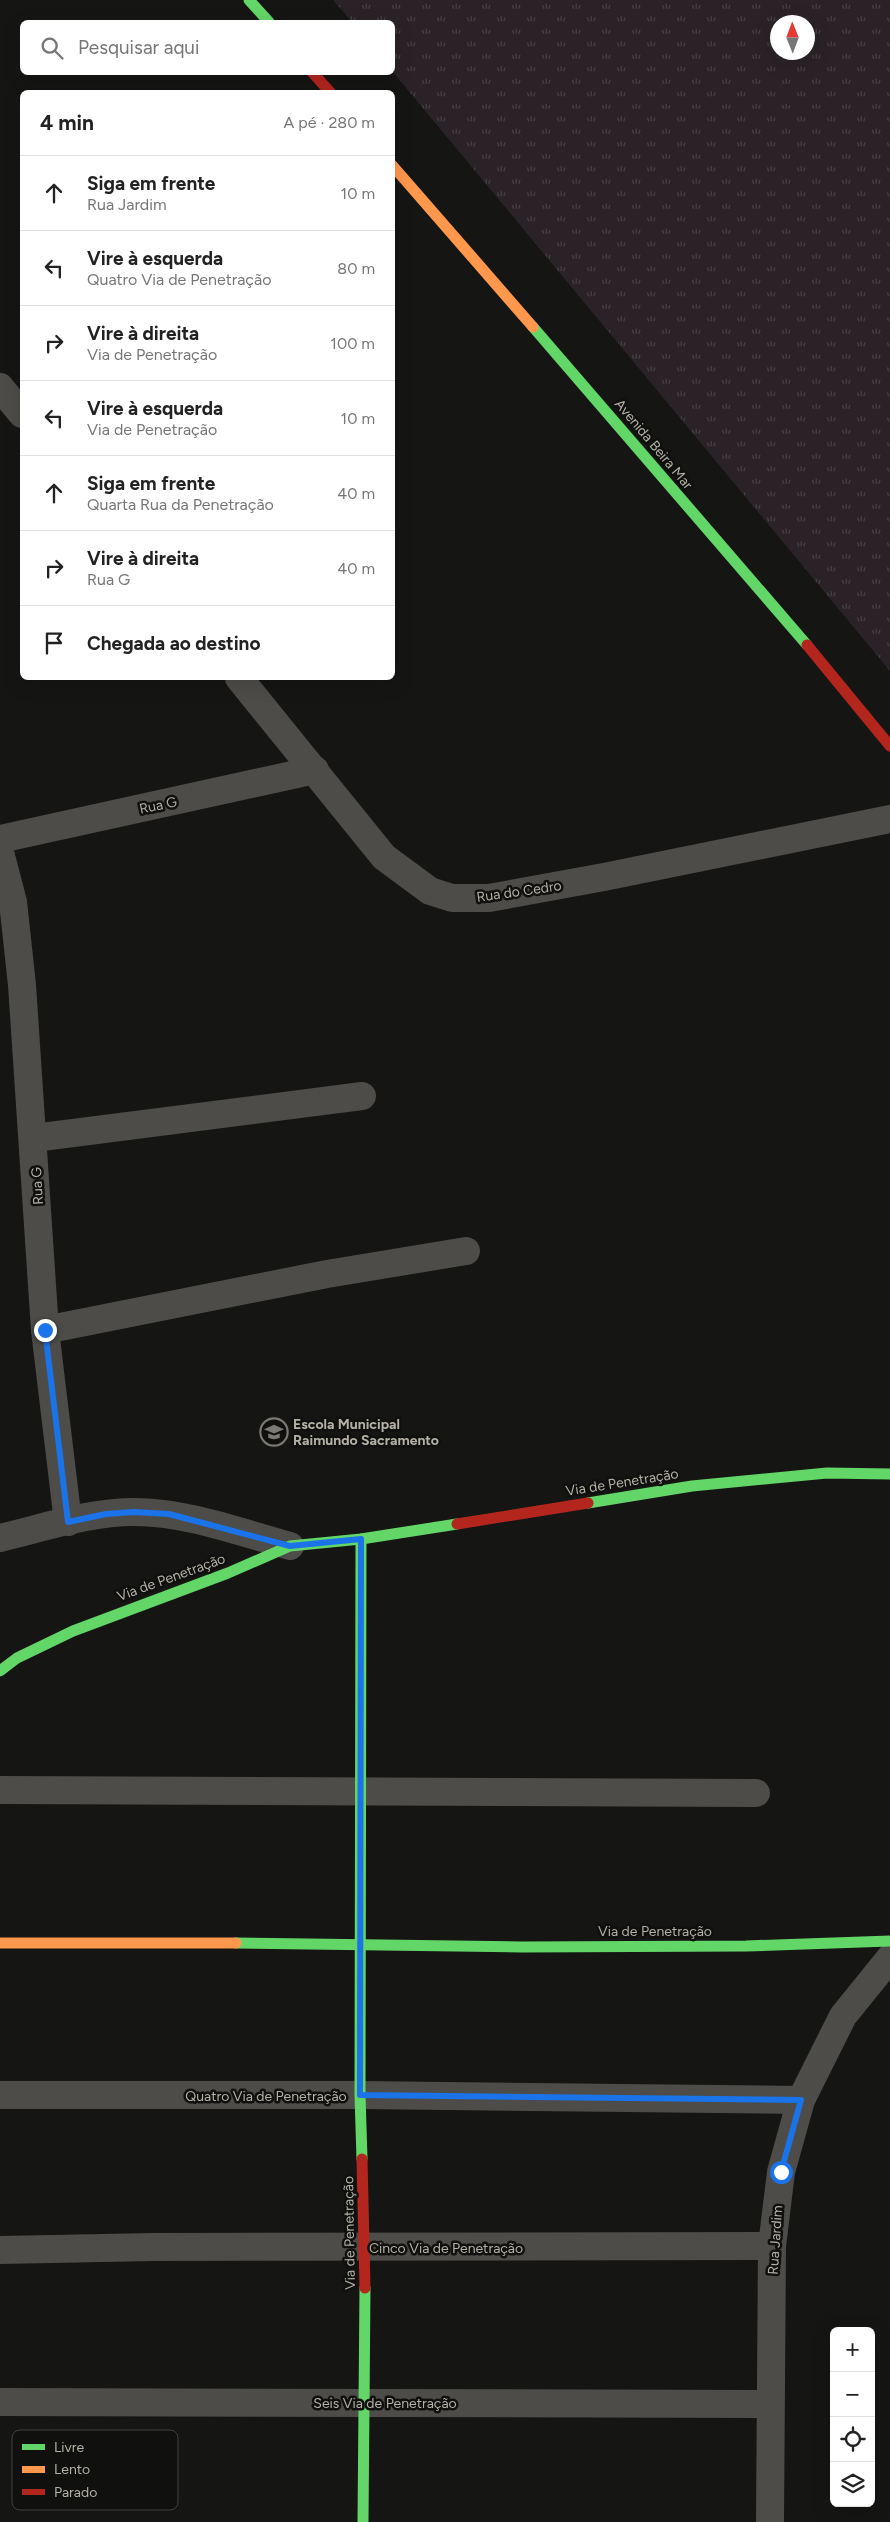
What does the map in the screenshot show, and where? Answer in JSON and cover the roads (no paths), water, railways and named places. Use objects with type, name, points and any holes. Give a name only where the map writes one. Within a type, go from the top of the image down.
[{"type":"street","points":[[249,0],[267,20]]},
{"type":"street","points":[[315,75],[328,90]]},
{"type":"street","name":"Avenida Beira Mar","points":[[395,168],[798,634],[890,746]]},
{"type":"street","points":[[0,387],[20,412]]},
{"type":"street","name":"Rua do Cedro","points":[[241,680],[384,857],[423,887],[452,898],[489,898],[595,879],[890,819]]},
{"type":"street","name":"Rua G","points":[[0,839],[315,770]]},
{"type":"street","name":"Rua G","points":[[0,852],[13,902],[34,1138],[45,1330],[68,1522]]},
{"type":"street","points":[[34,1138],[362,1096]]},
{"type":"street","points":[[45,1330],[327,1274],[466,1251]]},
{"type":"street","name":"Via de Penetração","points":[[0,1671],[17,1658],[73,1631],[228,1573],[290,1546],[361,1539],[692,1486],[827,1473],[890,1474]]},
{"type":"street","points":[[0,1538],[106,1514],[134,1512],[169,1514],[290,1546]]},
{"type":"street","name":"Via de Penetração","points":[[361,1539],[360,2095],[365,2248],[364,2522]]},
{"type":"street","points":[[0,1790],[756,1793]]},
{"type":"street","name":"Via de Penetração","points":[[0,1943],[361,1943],[530,1947],[746,1946],[890,1941]]},
{"type":"street","name":"Rua Jardim","points":[[770,2522],[772,2246],[781,2172],[801,2100],[843,2016],[890,1958]]},
{"type":"street","name":"Quatro Via de Penetração","points":[[0,2095],[360,2095],[801,2100]]},
{"type":"street","name":"Cinco Via de Penetração","points":[[0,2250],[154,2247],[772,2246]]},
{"type":"street","name":"Seis Via de Penetração","points":[[0,2402],[770,2404]]},
{"type":"place","name":"Escola Municipal Raimundo Sacramento","points":[[274,1432]]}]
